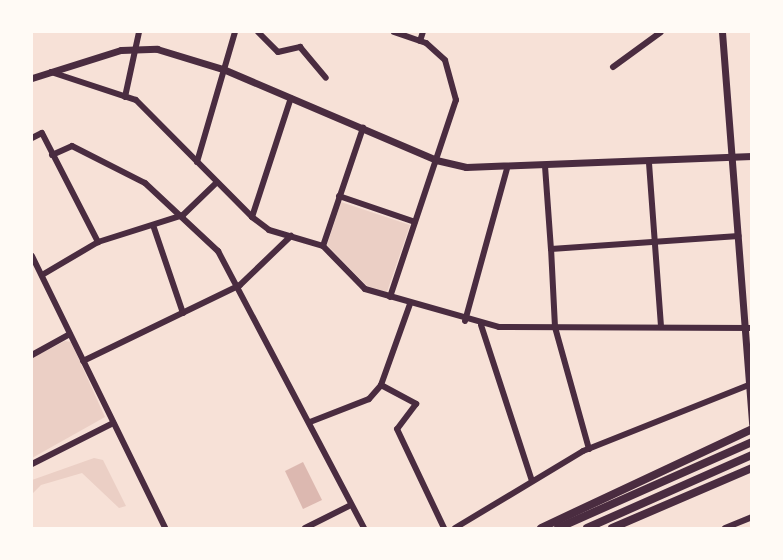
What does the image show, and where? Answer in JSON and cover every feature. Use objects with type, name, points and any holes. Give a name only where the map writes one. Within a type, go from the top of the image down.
[{"type":"main road","points":[[541,528],[752,429]]},
{"type":"main road","points":[[558,528],[752,442]]},
{"type":"main road","points":[[587,528],[752,455]]},
{"type":"main road","points":[[612,528],[752,468]]},
{"type":"street","points":[[125,96],[137,48],[136,32]]},
{"type":"street","points":[[197,162],[235,32]]},
{"type":"street","points":[[258,32],[278,52],[300,47],[326,78]]},
{"type":"street","points":[[390,297],[436,160],[456,87],[445,60],[420,41],[394,32]]},
{"type":"street","points":[[420,41],[423,32]]},
{"type":"street","points":[[614,67],[661,32]]},
{"type":"street","points":[[722,32],[749,328],[752,424]]},
{"type":"street","points":[[32,78],[137,48],[178,53],[223,69],[436,160],[507,169],[752,156]]},
{"type":"street","points":[[51,72],[136,100],[252,217],[269,230],[322,246],[365,290],[481,325],[749,328]]},
{"type":"street","points":[[252,217],[291,98]]},
{"type":"street","points":[[322,246],[363,128]]},
{"type":"street","points":[[32,138],[42,133],[98,242]]},
{"type":"street","points":[[52,155],[72,146],[153,188],[218,251],[240,285],[364,528]]},
{"type":"street","points":[[649,163],[661,326]]},
{"type":"street","points":[[545,166],[555,327],[589,449]]},
{"type":"street","points":[[465,321],[507,169]]},
{"type":"street","points":[[42,275],[98,242],[183,215],[217,182]]},
{"type":"street","points":[[339,196],[415,222]]},
{"type":"street","points":[[153,225],[183,313]]},
{"type":"street","points":[[83,361],[240,285],[291,236]]},
{"type":"street","points":[[551,249],[654,239],[739,236]]},
{"type":"street","points":[[32,256],[165,528]]},
{"type":"street","points":[[310,422],[369,399],[381,385],[410,304]]},
{"type":"street","points":[[481,325],[532,481]]},
{"type":"street","points":[[32,355],[70,334]]},
{"type":"street","points":[[381,385],[416,404],[397,429],[444,528]]},
{"type":"street","points":[[455,528],[589,449],[749,385]]},
{"type":"street","points":[[32,464],[113,423]]},
{"type":"street","points":[[305,528],[351,505]]},
{"type":"street","points":[[725,528],[752,517]]},
{"type":"shaded area","points":[[341,202],[410,225],[387,292],[367,286],[327,245]]},
{"type":"shaded area","points":[[65,341],[71,342],[105,417],[32,458],[32,358]]},
{"type":"shaded area","points":[[94,458],[103,460],[126,506],[119,508],[82,473],[41,485],[32,494],[32,480]]},
{"type":"shaded area","points":[[303,462],[322,500],[303,509],[285,471]]}]
